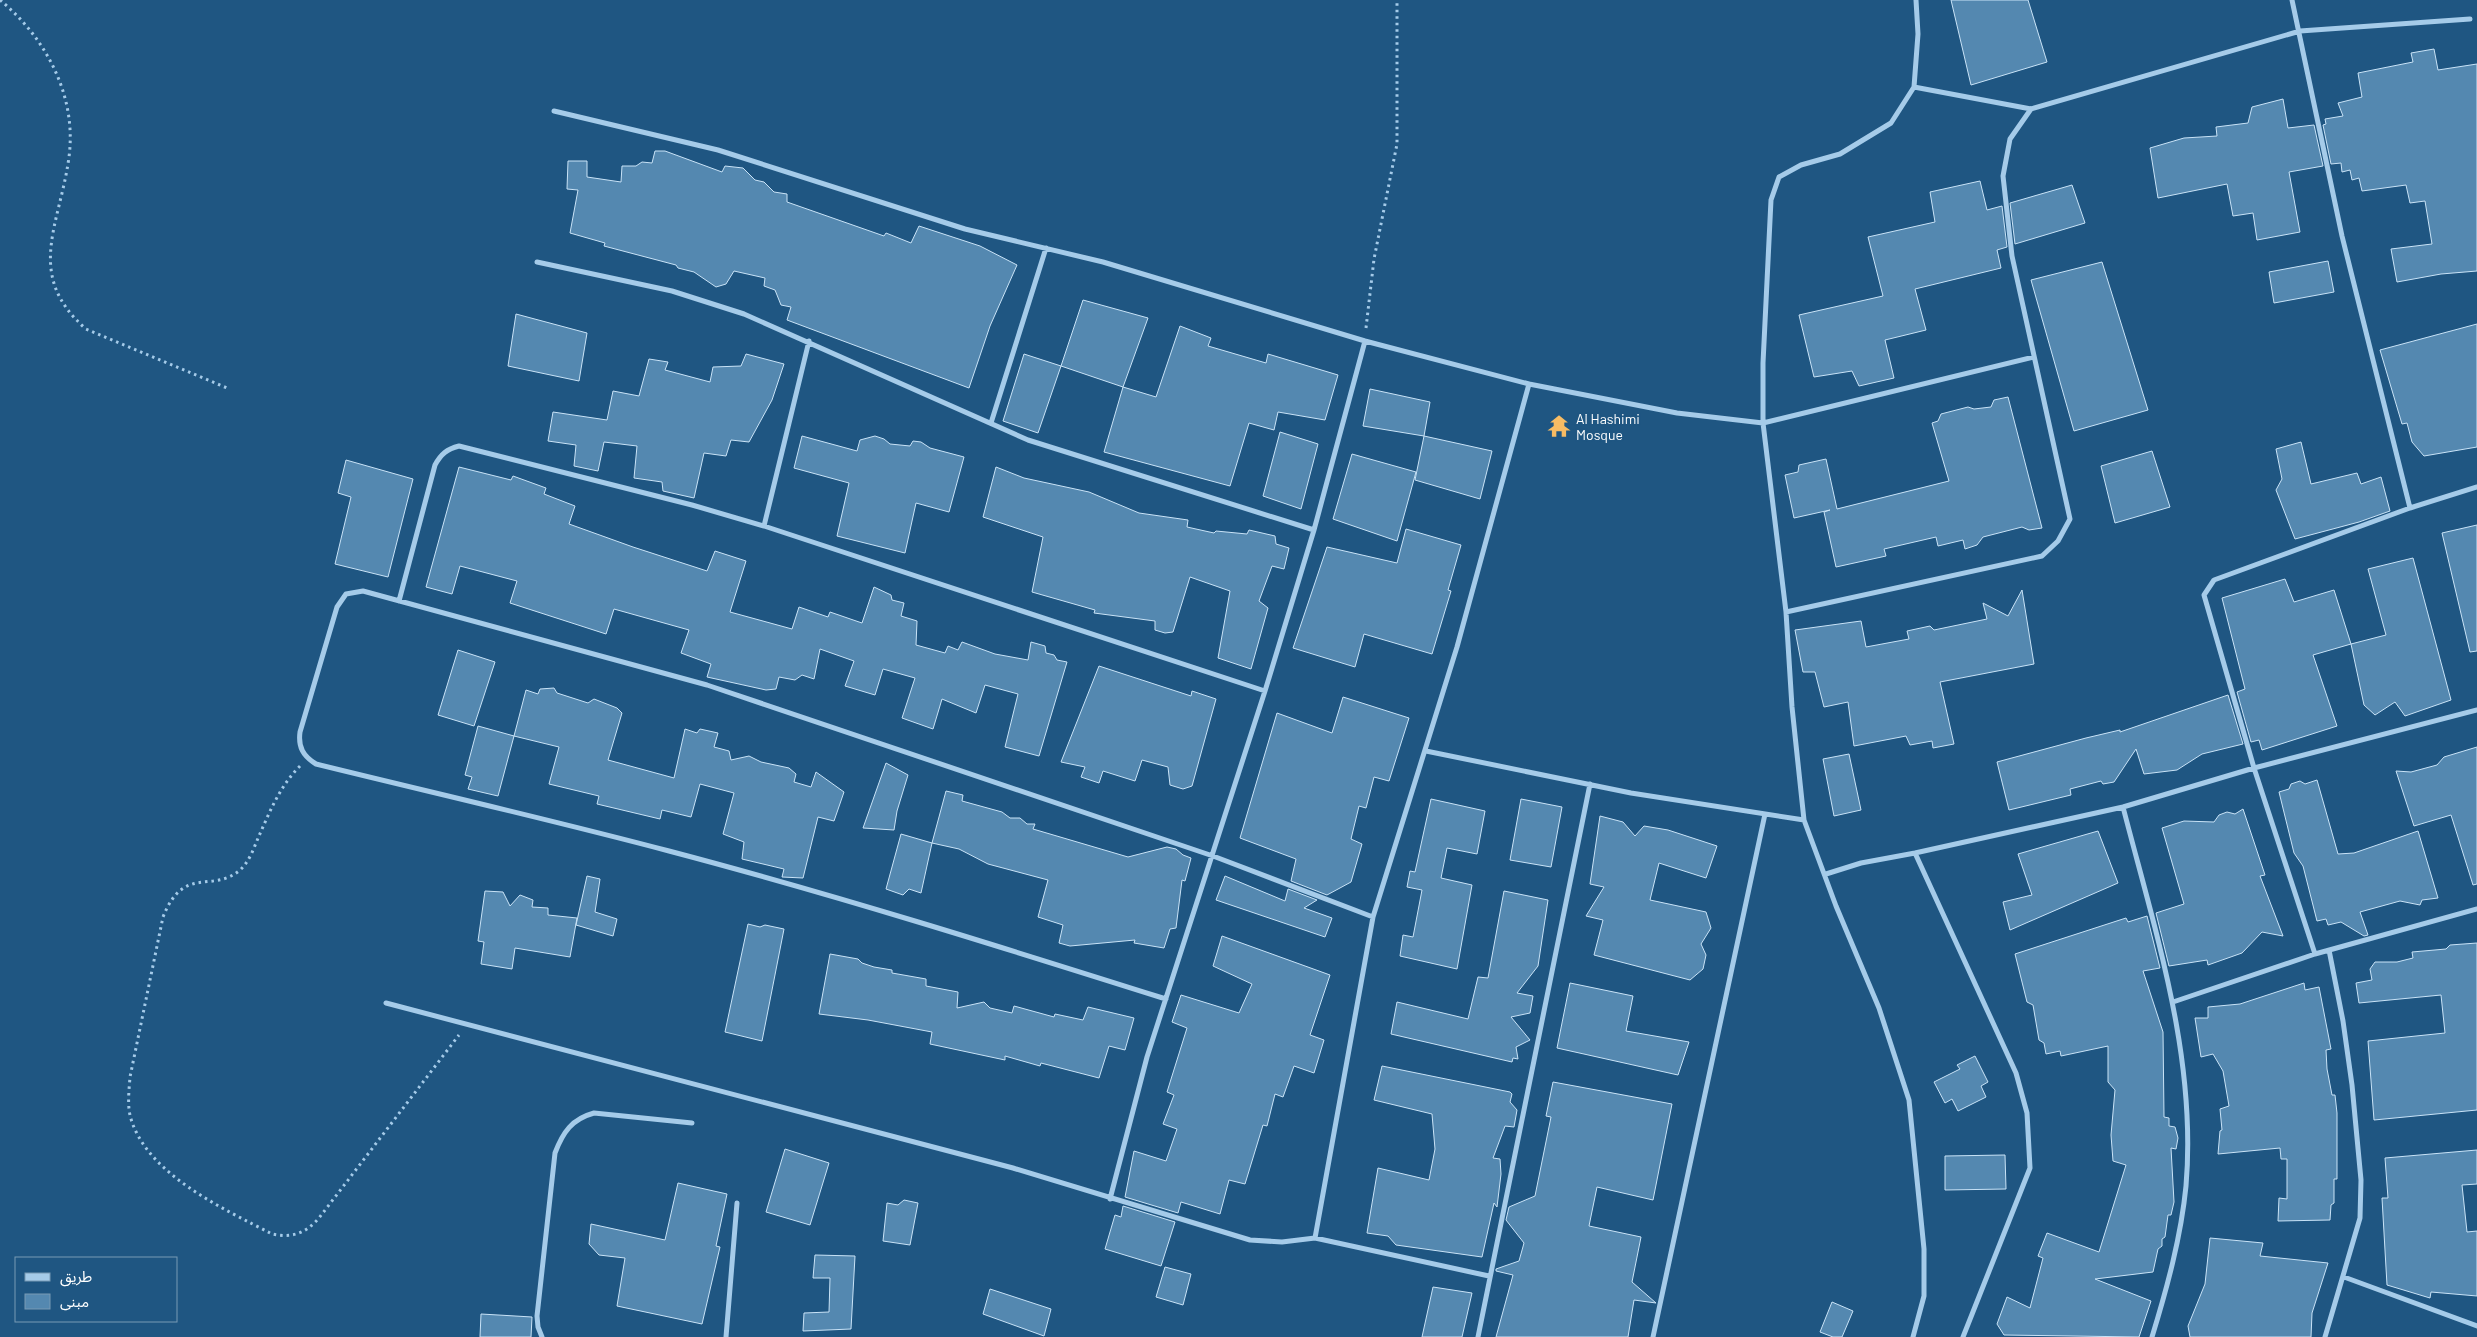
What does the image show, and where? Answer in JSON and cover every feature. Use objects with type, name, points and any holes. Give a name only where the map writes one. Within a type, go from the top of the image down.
[{"type":"street","points":[[1913,1337],[1924,1296],[1924,1249],[1909,1100],[1879,1008],[1836,906],[1826,874],[1804,820],[1792,707],[1786,612],[1763,422],[1763,363],[1771,200],[1779,177],[1801,165],[1840,154],[1891,123],[1914,87],[1918,34],[1916,0]]},
{"type":"street","points":[[2292,0],[2342,236],[2410,508]]},
{"type":"street","points":[[1914,87],[2031,109],[2300,31],[2470,19]]},
{"type":"street","points":[[1786,612],[2042,556],[2058,541],[2070,519],[2012,256],[2003,176],[2010,140],[2031,109]]},
{"type":"street","points":[[554,111],[718,150],[965,229],[1103,262],[1365,341],[1529,384],[1677,413],[1763,422],[2034,357]]},
{"type":"street","points":[[991,423],[1046,248]]},
{"type":"street","points":[[537,262],[672,291],[744,314],[809,341],[1028,440],[1314,530]]},
{"type":"street","points":[[764,526],[809,341]]},
{"type":"street","points":[[1110,1199],[1147,1057],[1265,692],[1314,530],[1365,341]]},
{"type":"street","points":[[1315,1238],[1373,917],[1457,647],[1529,384]]},
{"type":"street","points":[[399,601],[435,465],[440,455],[448,449],[459,446],[692,504],[764,526],[1265,692]]},
{"type":"street","points":[[2315,954],[2254,768],[2204,595],[2214,580],[2410,508],[2477,487]]},
{"type":"street","points":[[1166,999],[1001,946],[836,897],[668,851],[316,764],[307,759],[302,751],[299,742],[300,732],[340,600],[346,594],[362,591],[707,684],[855,736],[1213,856],[1373,917]]},
{"type":"street","points":[[1826,874],[1861,863],[1915,853],[2123,807],[2254,768],[2477,710]]},
{"type":"street","points":[[1426,751],[1631,793],[1804,820]]},
{"type":"street","points":[[1478,1337],[1590,784]]},
{"type":"street","points":[[2123,807],[2173,1002],[2184,1082],[2186,1186],[2178,1238],[2163,1303],[2152,1337]]},
{"type":"street","points":[[1653,1337],[1765,814]]},
{"type":"street","points":[[1915,853],[2016,1073],[2027,1113],[2030,1168],[1963,1337]]},
{"type":"street","points":[[2173,1002],[2315,954],[2477,909]]},
{"type":"street","points":[[2325,1337],[2360,1218],[2361,1180],[2351,1076],[2329,950]]},
{"type":"street","points":[[386,1003],[1012,1168],[1250,1240],[1282,1242],[1315,1238],[1489,1276]]},
{"type":"street","points":[[542,1337],[538,1327],[537,1316],[555,1153],[561,1137],[581,1117],[594,1113],[692,1123]]},
{"type":"street","points":[[726,1337],[737,1203]]},
{"type":"street","points":[[2344,1277],[2477,1326]]},
{"type":"path","points":[[0,0],[27,25],[47,54],[62,86],[69,120],[70,155],[50,252],[51,275],[57,296],[70,314],[86,329],[227,388]]},
{"type":"path","points":[[1365,341],[1374,259],[1397,144],[1397,0]]},
{"type":"path","points":[[307,759],[283,786],[243,868],[225,878],[198,881],[186,886],[168,905],[163,917],[128,1098],[131,1119],[140,1139],[174,1176],[197,1195],[272,1234],[298,1235],[310,1228],[319,1218],[466,1024]]},
{"type":"building","points":[[1951,0],[2028,0],[2047,62],[1971,85]]},
{"type":"building","points":[[2434,49],[2438,70],[2477,64],[2477,271],[2441,274],[2397,282],[2391,249],[2432,244],[2425,201],[2410,203],[2406,185],[2362,191],[2359,178],[2352,180],[2350,170],[2342,172],[2341,163],[2331,164],[2323,125],[2326,124],[2325,119],[2343,116],[2338,103],[2362,97],[2358,73],[2413,62],[2411,53]]},
{"type":"building","points":[[2283,99],[2288,128],[2314,125],[2323,166],[2289,172],[2300,232],[2257,240],[2253,213],[2233,216],[2227,184],[2158,198],[2150,148],[2184,138],[2217,136],[2216,127],[2248,123],[2252,107]]},
{"type":"building","points":[[655,151],[665,151],[722,172],[725,166],[743,168],[755,180],[764,182],[774,192],[787,194],[787,202],[884,236],[886,233],[911,243],[919,226],[980,246],[1017,265],[990,326],[969,388],[787,320],[791,307],[781,305],[775,290],[764,286],[765,278],[734,271],[726,284],[716,287],[694,272],[678,268],[676,265],[604,246],[605,243],[570,233],[578,190],[567,189],[568,161],[587,161],[587,177],[621,182],[622,166],[636,166],[642,162],[652,163]]},
{"type":"building","points":[[1980,181],[1987,210],[2002,206],[2007,247],[1997,250],[2001,268],[1915,289],[1926,330],[1885,340],[1894,378],[1859,386],[1852,371],[1814,377],[1799,315],[1883,296],[1868,237],[1935,222],[1930,192]]},
{"type":"building","points":[[2072,185],[2085,223],[2015,244],[2010,203]]},
{"type":"building","points":[[2328,261],[2334,292],[2274,303],[2269,272]]},
{"type":"building","points":[[2102,262],[2148,410],[2074,431],[2031,280]]},
{"type":"building","points":[[1083,300],[1148,318],[1123,387],[1061,366]]},
{"type":"building","points":[[516,314],[587,333],[579,381],[508,366]]},
{"type":"building","points":[[2477,324],[2477,447],[2424,456],[2412,442],[2407,423],[2402,424],[2380,350]]},
{"type":"building","points":[[1180,326],[1211,338],[1208,346],[1266,363],[1268,354],[1338,375],[1325,420],[1278,412],[1274,430],[1249,423],[1230,486],[1104,452],[1123,387],[1156,397]]},
{"type":"building","points":[[746,354],[784,364],[772,400],[749,442],[731,440],[726,456],[704,453],[694,498],[663,491],[662,482],[634,478],[637,446],[604,442],[598,471],[574,466],[576,445],[548,441],[553,412],[607,420],[613,391],[639,396],[649,359],[668,362],[665,370],[710,382],[713,367],[741,366]]},
{"type":"building","points":[[1024,354],[1061,366],[1038,433],[1003,421]]},
{"type":"building","points":[[1370,389],[1430,402],[1424,436],[1363,426]]},
{"type":"building","points":[[2008,397],[2042,528],[2029,530],[2022,527],[1983,537],[1977,545],[1965,549],[1963,540],[1938,546],[1936,537],[1884,549],[1886,556],[1836,567],[1824,512],[1830,510],[1794,518],[1785,475],[1798,472],[1799,465],[1826,459],[1837,509],[1949,481],[1932,423],[1938,421],[1941,414],[1968,407],[1974,409],[1991,407],[1994,400]]},
{"type":"building","points":[[1280,432],[1318,444],[1301,509],[1263,496]]},
{"type":"building","points":[[802,436],[857,451],[860,440],[875,436],[884,439],[890,444],[910,446],[913,441],[921,442],[930,448],[964,457],[949,512],[916,503],[905,553],[837,536],[849,483],[794,468]]},
{"type":"building","points":[[1424,436],[1492,451],[1480,499],[1415,480]]},
{"type":"building","points":[[2301,442],[2311,484],[2357,473],[2361,484],[2381,477],[2390,511],[2359,522],[2295,539],[2276,490],[2282,479],[2276,449]]},
{"type":"building","points":[[2152,451],[2170,507],[2115,523],[2101,466]]},
{"type":"building","points":[[1352,454],[1416,472],[1397,541],[1333,519]]},
{"type":"building","points":[[346,460],[413,479],[388,577],[335,564],[351,497],[338,493]]},
{"type":"building","points":[[459,467],[511,480],[513,476],[546,488],[544,494],[575,506],[569,524],[633,547],[707,571],[715,551],[746,561],[730,612],[792,629],[799,607],[828,617],[830,612],[862,623],[874,587],[891,595],[892,600],[904,603],[901,616],[917,621],[916,645],[945,653],[948,646],[958,650],[962,642],[995,654],[1028,660],[1031,642],[1045,646],[1046,653],[1054,655],[1057,660],[1067,662],[1039,756],[1005,747],[1018,694],[985,685],[976,713],[942,699],[933,729],[902,718],[915,678],[883,669],[875,695],[845,686],[854,661],[820,649],[814,679],[802,675],[795,680],[779,677],[776,689],[766,690],[707,677],[711,664],[681,653],[689,630],[614,609],[606,634],[510,603],[517,581],[460,566],[452,594],[426,587]]},
{"type":"building","points":[[996,467],[1024,478],[1089,492],[1139,513],[1188,520],[1187,527],[1214,533],[1216,531],[1247,534],[1249,530],[1275,536],[1276,544],[1289,548],[1284,569],[1272,566],[1259,601],[1268,608],[1251,669],[1218,658],[1230,591],[1190,577],[1173,632],[1165,633],[1155,630],[1155,621],[1094,613],[1095,610],[1032,592],[1043,537],[983,517]]},
{"type":"building","points":[[2477,525],[2477,651],[2470,652],[2442,533]]},
{"type":"building","points":[[1406,529],[1461,545],[1448,590],[1451,591],[1432,654],[1364,634],[1355,667],[1293,648],[1327,547],[1397,563]]},
{"type":"building","points":[[2413,558],[2451,700],[2405,716],[2395,702],[2375,715],[2364,705],[2351,644],[2386,635],[2368,569]]},
{"type":"building","points":[[2285,579],[2294,602],[2334,590],[2351,644],[2313,655],[2337,726],[2262,750],[2259,740],[2251,742],[2237,692],[2245,689],[2222,598]]},
{"type":"building","points":[[2022,590],[2034,664],[1940,682],[1954,744],[1933,748],[1932,741],[1910,745],[1906,736],[1854,746],[1848,702],[1824,707],[1815,672],[1803,672],[1795,630],[1861,621],[1866,647],[1909,639],[1907,631],[1930,626],[1934,630],[1987,619],[1983,603],[2008,616]]},
{"type":"building","points":[[458,650],[495,662],[474,726],[438,715]]},
{"type":"building","points":[[1099,666],[1191,696],[1192,691],[1216,699],[1192,786],[1183,789],[1170,785],[1168,767],[1142,760],[1135,781],[1103,771],[1099,783],[1081,777],[1085,767],[1061,762]]},
{"type":"building","points":[[554,688],[557,693],[588,703],[594,699],[617,708],[622,713],[608,760],[674,778],[685,729],[697,733],[700,729],[718,733],[714,747],[729,751],[731,760],[749,756],[761,762],[789,768],[796,774],[794,782],[811,787],[816,772],[844,792],[834,821],[818,817],[803,878],[782,877],[784,869],[742,859],[744,842],[723,834],[734,793],[700,784],[691,817],[662,810],[660,819],[597,804],[599,796],[549,784],[559,747],[514,736],[526,690],[538,694],[540,689]]},
{"type":"building","points":[[2228,695],[2243,744],[2202,754],[2177,770],[2144,774],[2136,749],[2114,782],[2103,784],[2101,781],[2070,789],[2071,795],[2009,810],[1997,762],[2086,738],[2120,730],[2120,732]]},
{"type":"building","points":[[1343,697],[1409,718],[1389,781],[1374,777],[1366,808],[1359,806],[1351,839],[1362,844],[1351,882],[1327,895],[1291,881],[1296,859],[1240,838],[1277,713],[1332,733]]},
{"type":"building","points":[[478,726],[514,736],[498,796],[468,789],[472,777],[465,775]]},
{"type":"building","points":[[2477,747],[2477,884],[2473,885],[2451,815],[2414,826],[2396,771],[2411,772],[2437,765],[2444,757]]},
{"type":"building","points":[[1849,754],[1861,810],[1834,816],[1823,759]]},
{"type":"building","points":[[886,763],[908,775],[897,811],[894,830],[863,828]]},
{"type":"building","points":[[2317,780],[2338,854],[2354,853],[2418,831],[2438,898],[2422,900],[2420,905],[2400,901],[2360,912],[2368,935],[2364,936],[2341,922],[2328,925],[2326,919],[2317,921],[2303,866],[2294,853],[2279,792],[2289,789],[2291,784],[2300,781],[2305,784]]},
{"type":"building","points":[[946,791],[963,795],[962,801],[1002,812],[1010,818],[1020,818],[1027,824],[1035,824],[1033,829],[1128,857],[1167,847],[1176,849],[1183,855],[1191,858],[1185,881],[1182,880],[1176,928],[1170,929],[1164,948],[1134,943],[1135,940],[1070,946],[1059,943],[1063,925],[1038,917],[1048,880],[988,864],[959,849],[932,843]]},
{"type":"building","points":[[1431,799],[1485,811],[1477,854],[1447,848],[1441,878],[1472,885],[1457,969],[1400,956],[1403,935],[1413,937],[1422,890],[1407,887],[1410,871],[1415,872]]},
{"type":"building","points":[[1521,799],[1562,807],[1551,867],[1510,860]]},
{"type":"building","points":[[2243,809],[2265,875],[2260,876],[2283,936],[2262,932],[2242,953],[2208,965],[2207,960],[2169,966],[2156,913],[2184,904],[2162,828],[2184,821],[2214,822],[2219,815],[2227,812],[2235,814]]},
{"type":"building","points":[[1600,816],[1623,822],[1635,836],[1644,826],[1668,830],[1717,846],[1706,878],[1659,863],[1650,900],[1706,912],[1711,928],[1701,944],[1706,955],[1703,969],[1690,980],[1594,955],[1603,920],[1586,916],[1604,887],[1590,884]]},
{"type":"building","points":[[2098,831],[2118,883],[2010,930],[2003,902],[2032,895],[2018,854]]},
{"type":"building","points":[[901,834],[932,843],[921,893],[909,889],[903,895],[886,889]]},
{"type":"building","points":[[587,876],[600,879],[595,912],[617,919],[613,936],[576,925]]},
{"type":"building","points":[[1225,876],[1285,901],[1288,889],[1317,900],[1304,908],[1332,918],[1325,937],[1216,900]]},
{"type":"building","points":[[485,891],[503,892],[510,906],[520,895],[533,900],[532,907],[548,908],[548,915],[577,918],[570,957],[515,948],[512,969],[481,964],[484,942],[478,941]]},
{"type":"building","points":[[1504,891],[1548,900],[1538,966],[1517,993],[1533,996],[1530,1013],[1511,1017],[1530,1040],[1516,1047],[1518,1059],[1513,1058],[1512,1062],[1391,1034],[1397,1002],[1468,1019],[1478,977],[1488,978]]},
{"type":"building","points":[[2147,916],[2160,968],[2143,971],[2163,1032],[2164,1117],[2169,1118],[2169,1126],[2175,1127],[2178,1138],[2176,1149],[2171,1148],[2174,1202],[2171,1215],[2168,1215],[2165,1237],[2162,1239],[2162,1246],[2158,1249],[2153,1272],[2095,1279],[2151,1301],[2139,1337],[2004,1335],[1997,1324],[2007,1297],[2030,1308],[2043,1258],[2038,1256],[2047,1233],[2099,1252],[2126,1165],[2113,1161],[2111,1135],[2115,1090],[2108,1082],[2108,1046],[2061,1056],[2060,1051],[2046,1054],[2044,1043],[2039,1040],[2033,1005],[2027,1002],[2015,954],[2126,918],[2128,922]]},
{"type":"building","points":[[748,924],[784,929],[762,1041],[725,1032]]},
{"type":"building","points":[[1222,936],[1330,975],[1310,1035],[1324,1040],[1314,1073],[1294,1066],[1283,1097],[1275,1094],[1267,1126],[1263,1125],[1245,1184],[1229,1180],[1220,1214],[1181,1202],[1178,1213],[1125,1197],[1134,1151],[1166,1161],[1177,1129],[1163,1124],[1174,1095],[1167,1092],[1187,1028],[1172,1022],[1181,995],[1239,1013],[1252,984],[1213,966]]},
{"type":"building","points":[[2477,943],[2477,1110],[2374,1120],[2368,1041],[2445,1033],[2441,995],[2359,1003],[2356,983],[2372,980],[2370,969],[2375,962],[2397,962],[2413,958],[2412,952],[2446,949],[2450,945]]},
{"type":"building","points":[[830,954],[858,959],[862,963],[874,967],[892,970],[892,973],[926,979],[926,986],[958,992],[957,1008],[984,1002],[990,1008],[1012,1013],[1014,1006],[1054,1017],[1055,1014],[1083,1020],[1088,1007],[1134,1018],[1125,1050],[1109,1046],[1099,1078],[1041,1063],[1040,1066],[1005,1056],[1005,1060],[930,1044],[932,1032],[868,1020],[819,1014]]},
{"type":"building","points":[[1570,983],[1633,996],[1626,1031],[1689,1042],[1678,1075],[1557,1048]]},
{"type":"building","points":[[2304,983],[2305,990],[2319,987],[2331,1049],[2326,1050],[2327,1069],[2332,1095],[2335,1095],[2337,1113],[2337,1179],[2334,1179],[2334,1203],[2331,1205],[2330,1220],[2278,1221],[2279,1198],[2287,1199],[2287,1159],[2281,1159],[2280,1148],[2218,1154],[2220,1131],[2222,1130],[2220,1109],[2229,1106],[2223,1071],[2213,1054],[2201,1057],[2195,1018],[2208,1018],[2208,1007],[2240,1004]]},
{"type":"building","points":[[1975,1056],[1988,1082],[1981,1086],[1986,1097],[1958,1111],[1952,1099],[1945,1103],[1934,1082],[1960,1069],[1957,1065]]},
{"type":"building","points":[[1382,1066],[1510,1092],[1512,1094],[1510,1102],[1517,1110],[1514,1127],[1505,1126],[1493,1158],[1500,1159],[1501,1174],[1497,1207],[1494,1203],[1482,1257],[1396,1245],[1388,1236],[1367,1233],[1378,1168],[1429,1180],[1435,1149],[1432,1114],[1374,1100]]},
{"type":"building","points":[[1553,1082],[1672,1104],[1653,1200],[1597,1187],[1589,1226],[1641,1237],[1632,1282],[1656,1303],[1634,1300],[1628,1337],[1496,1337],[1513,1275],[1496,1271],[1496,1269],[1519,1261],[1524,1243],[1506,1220],[1509,1207],[1535,1196],[1551,1117],[1546,1116]]},
{"type":"building","points":[[785,1149],[829,1163],[810,1225],[766,1212]]},
{"type":"building","points":[[2477,1150],[2477,1184],[2462,1185],[2467,1232],[2477,1231],[2477,1296],[2431,1292],[2430,1298],[2387,1285],[2382,1198],[2388,1198],[2385,1158]]},
{"type":"building","points":[[2005,1155],[2006,1189],[1945,1190],[1945,1156]]},
{"type":"building","points":[[678,1183],[727,1194],[716,1246],[720,1247],[702,1324],[617,1306],[625,1258],[599,1255],[589,1244],[591,1224],[665,1240]]},
{"type":"building","points":[[904,1200],[918,1203],[910,1245],[883,1241],[887,1203],[898,1205]]},
{"type":"building","points":[[1123,1206],[1175,1222],[1161,1266],[1105,1249],[1115,1215],[1121,1217]]},
{"type":"building","points":[[2210,1238],[2263,1243],[2260,1256],[2328,1263],[2312,1313],[2311,1337],[2190,1337],[2188,1326],[2205,1284]]},
{"type":"building","points":[[815,1255],[855,1256],[851,1329],[803,1331],[804,1313],[829,1312],[830,1278],[813,1278]]},
{"type":"building","points":[[1165,1267],[1191,1274],[1183,1305],[1156,1297]]},
{"type":"building","points":[[1433,1287],[1472,1293],[1462,1337],[1422,1337]]},
{"type":"building","points":[[990,1289],[1051,1309],[1044,1336],[983,1314]]},
{"type":"building","points":[[1832,1302],[1853,1311],[1842,1337],[1833,1337],[1820,1332]]},
{"type":"building","points":[[481,1314],[532,1317],[531,1337],[480,1337]]},
{"type":"place","name":"Al Hashimi Mosque","points":[[1559,426]]}]
